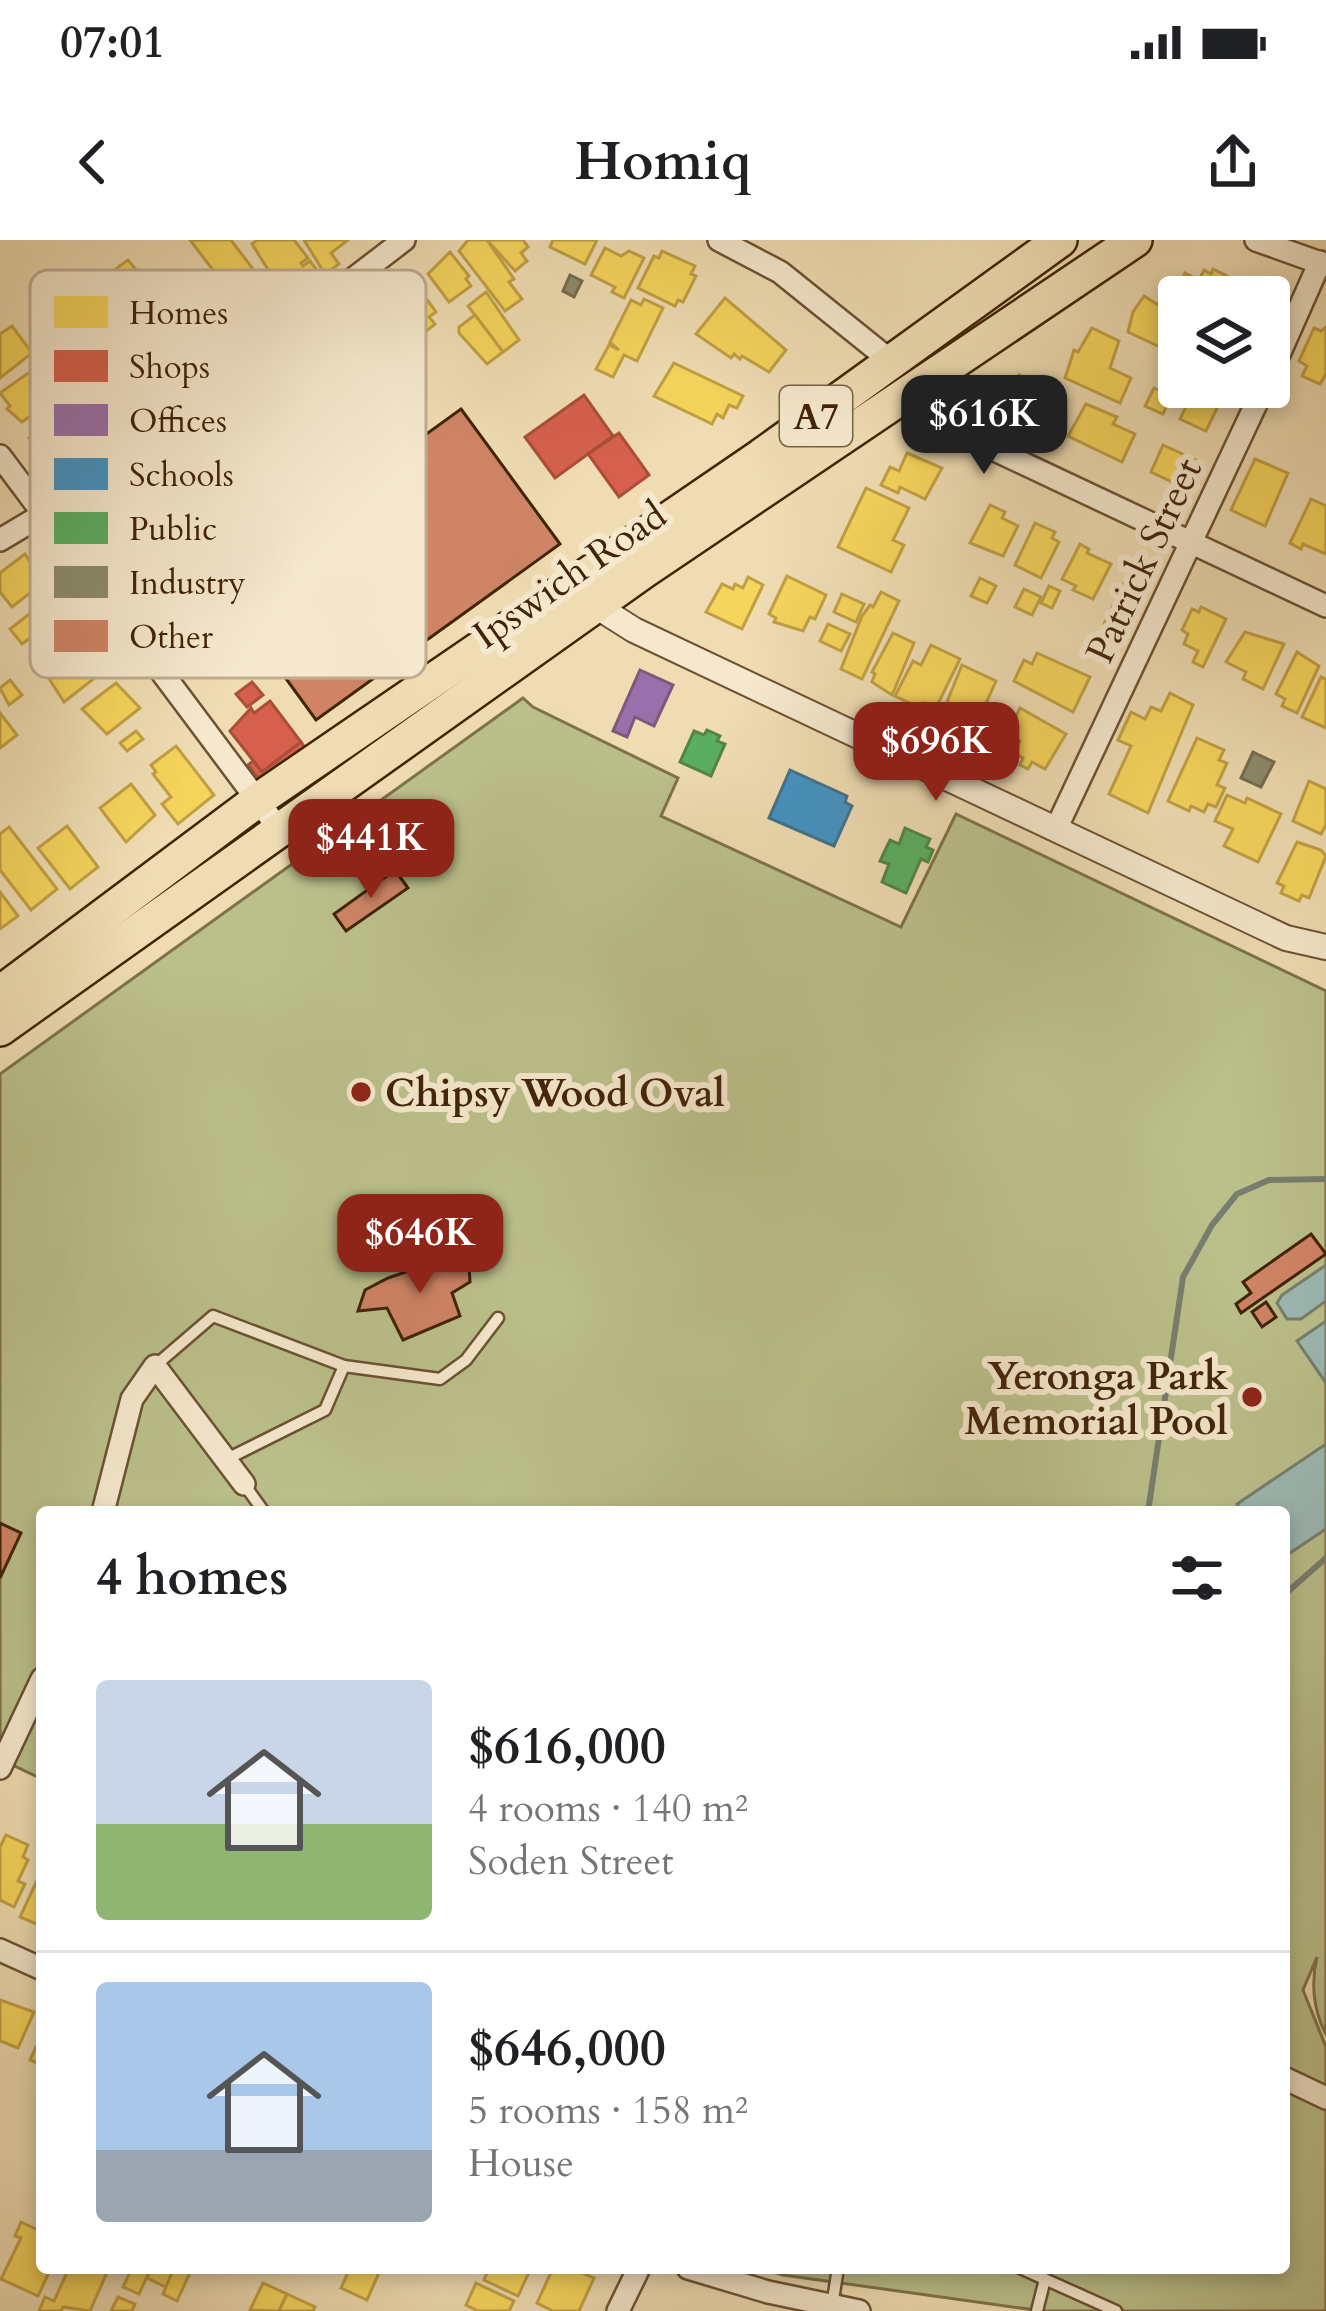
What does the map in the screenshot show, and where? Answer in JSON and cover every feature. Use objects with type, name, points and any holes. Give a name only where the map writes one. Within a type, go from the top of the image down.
[{"type":"highway","name":"Ipswich Road","points":[[0,1029],[279,829],[892,362],[1060,240]]},
{"type":"highway","name":"Ipswich Road","points":[[0,993],[258,800],[899,400],[1135,240]]},
{"type":"street","points":[[365,270],[404,240]]},
{"type":"street","points":[[719,240],[780,272],[892,362]]},
{"type":"street","points":[[1256,240],[1323,264]]},
{"type":"street","points":[[1291,240],[1323,264]]},
{"type":"street","points":[[1290,333],[1323,264]]},
{"type":"street","points":[[899,400],[912,411],[1326,606]]},
{"type":"street","name":"Patrick Street","points":[[1056,829],[1254,408]]},
{"type":"street","points":[[0,456],[30,496]]},
{"type":"street","points":[[0,540],[30,523]]},
{"type":"street","points":[[582,597],[620,623],[1286,938],[1326,947]]},
{"type":"street","points":[[166,678],[279,829]]},
{"type":"street","points":[[105,1506],[132,1399],[155,1366],[244,1484]]},
{"type":"street","points":[[0,1768],[36,1692]]},
{"type":"street","points":[[0,1950],[36,1967]]},
{"type":"street","points":[[1290,2081],[1326,2098]]},
{"type":"street","points":[[618,2311],[640,2274]]},
{"type":"street","points":[[708,2274],[859,2311]]},
{"type":"lane","points":[[155,1366],[213,1316],[344,1366],[440,1379],[466,1360],[498,1318]]},
{"type":"lane","points":[[225,1459],[325,1410],[344,1366]]},
{"type":"lane","points":[[244,1484],[260,1506]]},
{"type":"lane","points":[[721,2278],[731,2274]]},
{"type":"lane","points":[[832,2306],[837,2274]]},
{"type":"lane","points":[[1034,2274],[1116,2311]]},
{"type":"lane","points":[[1037,2311],[1045,2279]]},
{"type":"green space","points":[[523,698],[678,778],[661,816],[901,927],[956,814],[1326,991],[1326,2034],[1314,1996],[1317,1957],[1303,1990],[1326,2047],[1326,2311],[1042,2311],[780,2274],[1290,2274],[1290,1506],[36,1506],[36,1776],[0,1759],[0,1074]]},
{"type":"water","points":[[1326,1265],[1326,1301],[1301,1319],[1287,1319],[1277,1303],[1282,1295]]},
{"type":"water","points":[[1326,1321],[1326,1383],[1297,1341]]},
{"type":"water","points":[[1326,1444],[1326,1529],[1290,1553],[1290,1506],[1237,1504]]},
{"type":"building: Homes","points":[[190,240],[231,240],[254,270],[213,270]]},
{"type":"building: Homes","points":[[294,240],[308,258],[303,266],[310,261],[317,270],[268,270],[252,244]]},
{"type":"building: Homes","points":[[304,240],[348,240],[331,253],[339,264],[323,270]]},
{"type":"building: Homes","points":[[468,240],[487,240],[514,279],[509,282],[522,299],[505,311],[459,251]]},
{"type":"building: Homes","points":[[487,240],[523,240],[528,247],[521,253],[527,261],[515,271]]},
{"type":"building: Homes","points":[[553,240],[597,240],[585,264],[550,247]]},
{"type":"building: Homes","points":[[605,248],[621,256],[629,251],[644,258],[624,298],[612,292],[615,287],[591,275]]},
{"type":"building: Homes","points":[[662,251],[695,266],[691,274],[696,276],[683,302],[678,300],[675,306],[638,288],[654,256],[659,258]]},
{"type":"building: Homes","points":[[450,252],[471,286],[449,302],[428,274]]},
{"type":"building: Homes","points":[[128,260],[136,270],[114,270]]},
{"type":"building: Homes","points":[[1213,269],[1227,276],[1201,276],[1204,270],[1211,274]]},
{"type":"building: Homes","points":[[486,292],[519,340],[503,352],[468,306]]},
{"type":"building: Homes","points":[[1144,296],[1158,305],[1158,346],[1128,332]]},
{"type":"building: Homes","points":[[426,298],[436,312],[429,317],[435,324],[426,331]]},
{"type":"building: Homes","points":[[725,298],[786,350],[769,372],[742,356],[731,358],[696,334]]},
{"type":"building: Homes","points":[[644,299],[663,308],[637,361],[624,355],[613,377],[596,369],[609,345],[619,350],[610,342],[631,300],[641,305]]},
{"type":"building: Homes","points":[[475,315],[503,352],[487,364],[459,333],[459,327]]},
{"type":"building: Homes","points":[[12,326],[30,355],[0,378],[0,334]]},
{"type":"building: Homes","points":[[1326,327],[1326,374],[1320,384],[1302,376],[1307,366],[1299,361],[1314,328]]},
{"type":"building: Homes","points":[[1092,328],[1119,341],[1110,368],[1131,378],[1120,403],[1065,378],[1074,350],[1078,352]]},
{"type":"building: Homes","points":[[674,363],[743,396],[737,408],[729,405],[723,418],[717,414],[712,424],[654,396]]},
{"type":"building: Homes","points":[[30,372],[30,416],[22,422],[7,409],[10,406],[0,393]]},
{"type":"building: Homes","points":[[1019,375],[1064,397],[1057,413],[1066,417],[1058,433],[1016,414],[1025,396],[1012,390]]},
{"type":"building: Homes","points":[[1154,388],[1158,408],[1166,408],[1163,414],[1145,406]]},
{"type":"building: Homes","points":[[1086,404],[1117,417],[1113,424],[1135,434],[1122,462],[1068,436]]},
{"type":"building: Homes","points":[[1185,408],[1217,408],[1206,431],[1180,419]]},
{"type":"building: Homes","points":[[1163,445],[1200,462],[1187,489],[1151,472]]},
{"type":"building: Homes","points":[[907,453],[942,468],[925,499],[900,487],[898,493],[881,485],[890,467],[899,471]]},
{"type":"building: Homes","points":[[1255,459],[1288,473],[1265,526],[1231,510]]},
{"type":"building: Homes","points":[[866,488],[909,508],[893,540],[904,545],[891,572],[838,547]]},
{"type":"building: Homes","points":[[1311,499],[1326,506],[1326,554],[1290,543]]},
{"type":"building: Homes","points":[[990,505],[1018,526],[1003,556],[970,543]]},
{"type":"building: Homes","points":[[1035,523],[1055,532],[1052,538],[1059,542],[1041,578],[1015,565]]},
{"type":"building: Homes","points":[[1080,544],[1089,549],[1087,553],[1111,564],[1093,599],[1062,579]]},
{"type":"building: Homes","points":[[25,554],[30,562],[30,593],[12,607],[0,592],[0,573]]},
{"type":"building: Homes","points":[[787,576],[826,595],[815,619],[810,617],[803,631],[774,622],[776,618],[769,614]]},
{"type":"building: Homes","points":[[748,577],[763,585],[742,629],[706,612],[722,584],[743,588]]},
{"type":"building: Homes","points":[[1127,577],[1148,591],[1130,628],[1119,623],[1116,629],[1104,624]]},
{"type":"building: Homes","points":[[980,578],[996,586],[987,603],[971,596]]},
{"type":"building: Homes","points":[[1049,586],[1060,591],[1052,608],[1041,603]]},
{"type":"building: Homes","points":[[1024,589],[1041,597],[1032,615],[1015,607]]},
{"type":"building: Homes","points":[[881,592],[899,601],[862,679],[841,669],[862,616]]},
{"type":"building: Homes","points":[[842,594],[864,604],[856,622],[834,612]]},
{"type":"building: Homes","points":[[1201,607],[1226,619],[1203,667],[1193,662],[1198,651],[1184,644],[1188,634],[1182,630],[1192,609],[1199,612]]},
{"type":"building: Homes","points":[[30,613],[30,638],[22,644],[10,629]]},
{"type":"building: Homes","points":[[828,624],[850,634],[841,651],[820,641]]},
{"type":"building: Homes","points":[[1245,632],[1284,644],[1263,689],[1243,679],[1246,672],[1226,662]]},
{"type":"building: Homes","points":[[893,633],[914,643],[892,695],[872,682],[872,672]]},
{"type":"building: Homes","points":[[931,645],[960,659],[936,708],[925,703],[922,709],[895,696],[913,661],[921,665]]},
{"type":"building: Homes","points":[[1297,652],[1319,666],[1297,713],[1282,706],[1285,699],[1276,694]]},
{"type":"building: Homes","points":[[1037,653],[1090,677],[1073,712],[1014,681],[1024,660],[1032,664]]},
{"type":"building: Homes","points":[[962,665],[996,681],[971,737],[940,719]]},
{"type":"building: Homes","points":[[1321,677],[1326,679],[1326,728],[1302,717]]},
{"type":"building: Homes","points":[[49,678],[95,678],[64,702]]},
{"type":"building: Homes","points":[[10,680],[22,695],[9,705],[0,688]]},
{"type":"building: Homes","points":[[116,683],[140,708],[107,734],[82,709]]},
{"type":"building: Homes","points":[[1170,693],[1193,705],[1148,813],[1109,794],[1131,746],[1118,740],[1131,712],[1145,719],[1151,707],[1161,711]]},
{"type":"building: Homes","points":[[1020,708],[1066,734],[1045,769],[1032,762],[1028,769],[1020,765],[1023,758],[1015,754],[1020,741],[1007,735]]},
{"type":"building: Homes","points":[[0,713],[17,735],[0,748]]},
{"type":"building: Homes","points":[[136,731],[143,739],[127,751],[120,743]]},
{"type":"building: Homes","points":[[1197,738],[1224,750],[1219,760],[1227,763],[1217,785],[1225,788],[1216,807],[1208,804],[1204,812],[1168,801]]},
{"type":"building: Homes","points":[[176,746],[214,795],[178,824],[162,804],[171,797],[151,765]]},
{"type":"building: Homes","points":[[1309,781],[1326,789],[1326,825],[1321,834],[1293,821]]},
{"type":"building: Homes","points":[[131,784],[155,815],[126,842],[100,808]]},
{"type":"building: Homes","points":[[1227,795],[1245,803],[1247,798],[1281,814],[1258,862],[1224,846],[1233,829],[1215,821]]},
{"type":"building: Homes","points":[[67,826],[98,867],[70,889],[38,848]]},
{"type":"building: Homes","points":[[9,827],[57,889],[31,910],[0,870],[0,834]]},
{"type":"building: Homes","points":[[1297,842],[1326,856],[1309,898],[1302,895],[1299,901],[1281,893],[1284,886],[1277,883]]},
{"type":"building: Homes","points":[[0,892],[18,916],[0,929]]},
{"type":"building: Homes","points":[[6,1835],[28,1845],[23,1857],[28,1860],[18,1881],[25,1884],[14,1907],[0,1900],[0,1847]]},
{"type":"building: Homes","points":[[36,1882],[36,1924],[20,1917]]},
{"type":"building: Homes","points":[[0,2000],[34,2012],[18,2048],[0,2041]]},
{"type":"building: Homes","points":[[21,2222],[36,2229],[36,2274],[48,2274],[38,2296],[1,2279],[21,2238],[15,2236]]},
{"type":"building: Homes","points":[[66,2274],[106,2274],[90,2311],[63,2307],[61,2311],[39,2311],[45,2297],[54,2301]]},
{"type":"building: Homes","points":[[129,2274],[148,2274],[139,2294],[123,2287]]},
{"type":"building: Homes","points":[[149,2274],[171,2274],[166,2287],[147,2278]]},
{"type":"building: Homes","points":[[171,2274],[189,2274],[177,2301],[163,2294]]},
{"type":"building: Homes","points":[[347,2274],[378,2274],[367,2300],[341,2288]]},
{"type":"building: Homes","points":[[486,2274],[528,2274],[518,2296],[484,2280]]},
{"type":"building: Homes","points":[[550,2274],[594,2278],[579,2311],[553,2311],[537,2303]]},
{"type":"building: Homes","points":[[263,2283],[287,2294],[279,2311],[250,2310]]},
{"type":"building: Homes","points":[[476,2283],[514,2301],[509,2311],[478,2311],[466,2305]]},
{"type":"building: Homes","points":[[287,2294],[315,2307],[313,2311],[279,2311]]},
{"type":"building: Homes","points":[[118,2297],[135,2304],[132,2311],[111,2311]]},
{"type":"building: Shops","points":[[584,395],[613,436],[555,478],[525,437]]},
{"type":"building: Shops","points":[[619,433],[649,475],[619,497],[588,454]]},
{"type":"building: Shops","points":[[252,682],[263,695],[247,707],[236,694]]},
{"type":"building: Shops","points":[[270,701],[301,742],[262,772],[230,731],[251,708],[254,713]]},
{"type":"building: Shops","points":[[301,742],[306,749],[265,779],[248,765],[253,761],[262,772]]},
{"type":"building: Offices","points":[[640,670],[673,685],[654,726],[635,717],[627,737],[613,731]]},
{"type":"building: Schools","points":[[790,770],[847,796],[845,802],[852,806],[834,846],[769,818]]},
{"type":"building: Public","points":[[707,730],[725,744],[711,776],[680,762],[694,731],[704,735]]},
{"type":"building: Public","points":[[905,828],[930,839],[926,847],[933,850],[928,862],[921,859],[906,893],[882,882],[889,864],[880,861],[890,840],[899,844]]},
{"type":"building: Industry","points":[[570,275],[582,281],[574,297],[563,291]]},
{"type":"building: Industry","points":[[1253,752],[1274,762],[1261,787],[1241,778]]},
{"type":"building: Other","points":[[461,409],[560,544],[426,641],[426,434]]},
{"type":"building: Other","points":[[285,678],[374,678],[316,720]]},
{"type":"building: Other","points":[[395,870],[408,888],[346,931],[334,914]]},
{"type":"building: Other","points":[[1311,1234],[1326,1254],[1241,1313],[1236,1304],[1251,1293],[1243,1282]]},
{"type":"building: Other","points":[[455,1255],[469,1264],[470,1282],[452,1293],[460,1316],[403,1340],[387,1308],[358,1311],[365,1290]]},
{"type":"building: Other","points":[[1266,1302],[1276,1317],[1262,1327],[1252,1312]]},
{"type":"building: Other","points":[[0,1523],[21,1533],[0,1578]]},
{"type":"waterway","points":[[1149,1506],[1183,1277],[1212,1225],[1237,1194],[1269,1180],[1326,1179]]},
{"type":"waterway","points":[[1290,1590],[1326,1558]]},
{"type":"place","name":"Chipsy Wood Oval","points":[[361,1092]]},
{"type":"place","name":"Yeronga Park Memorial Pool","points":[[1252,1397]]}]
